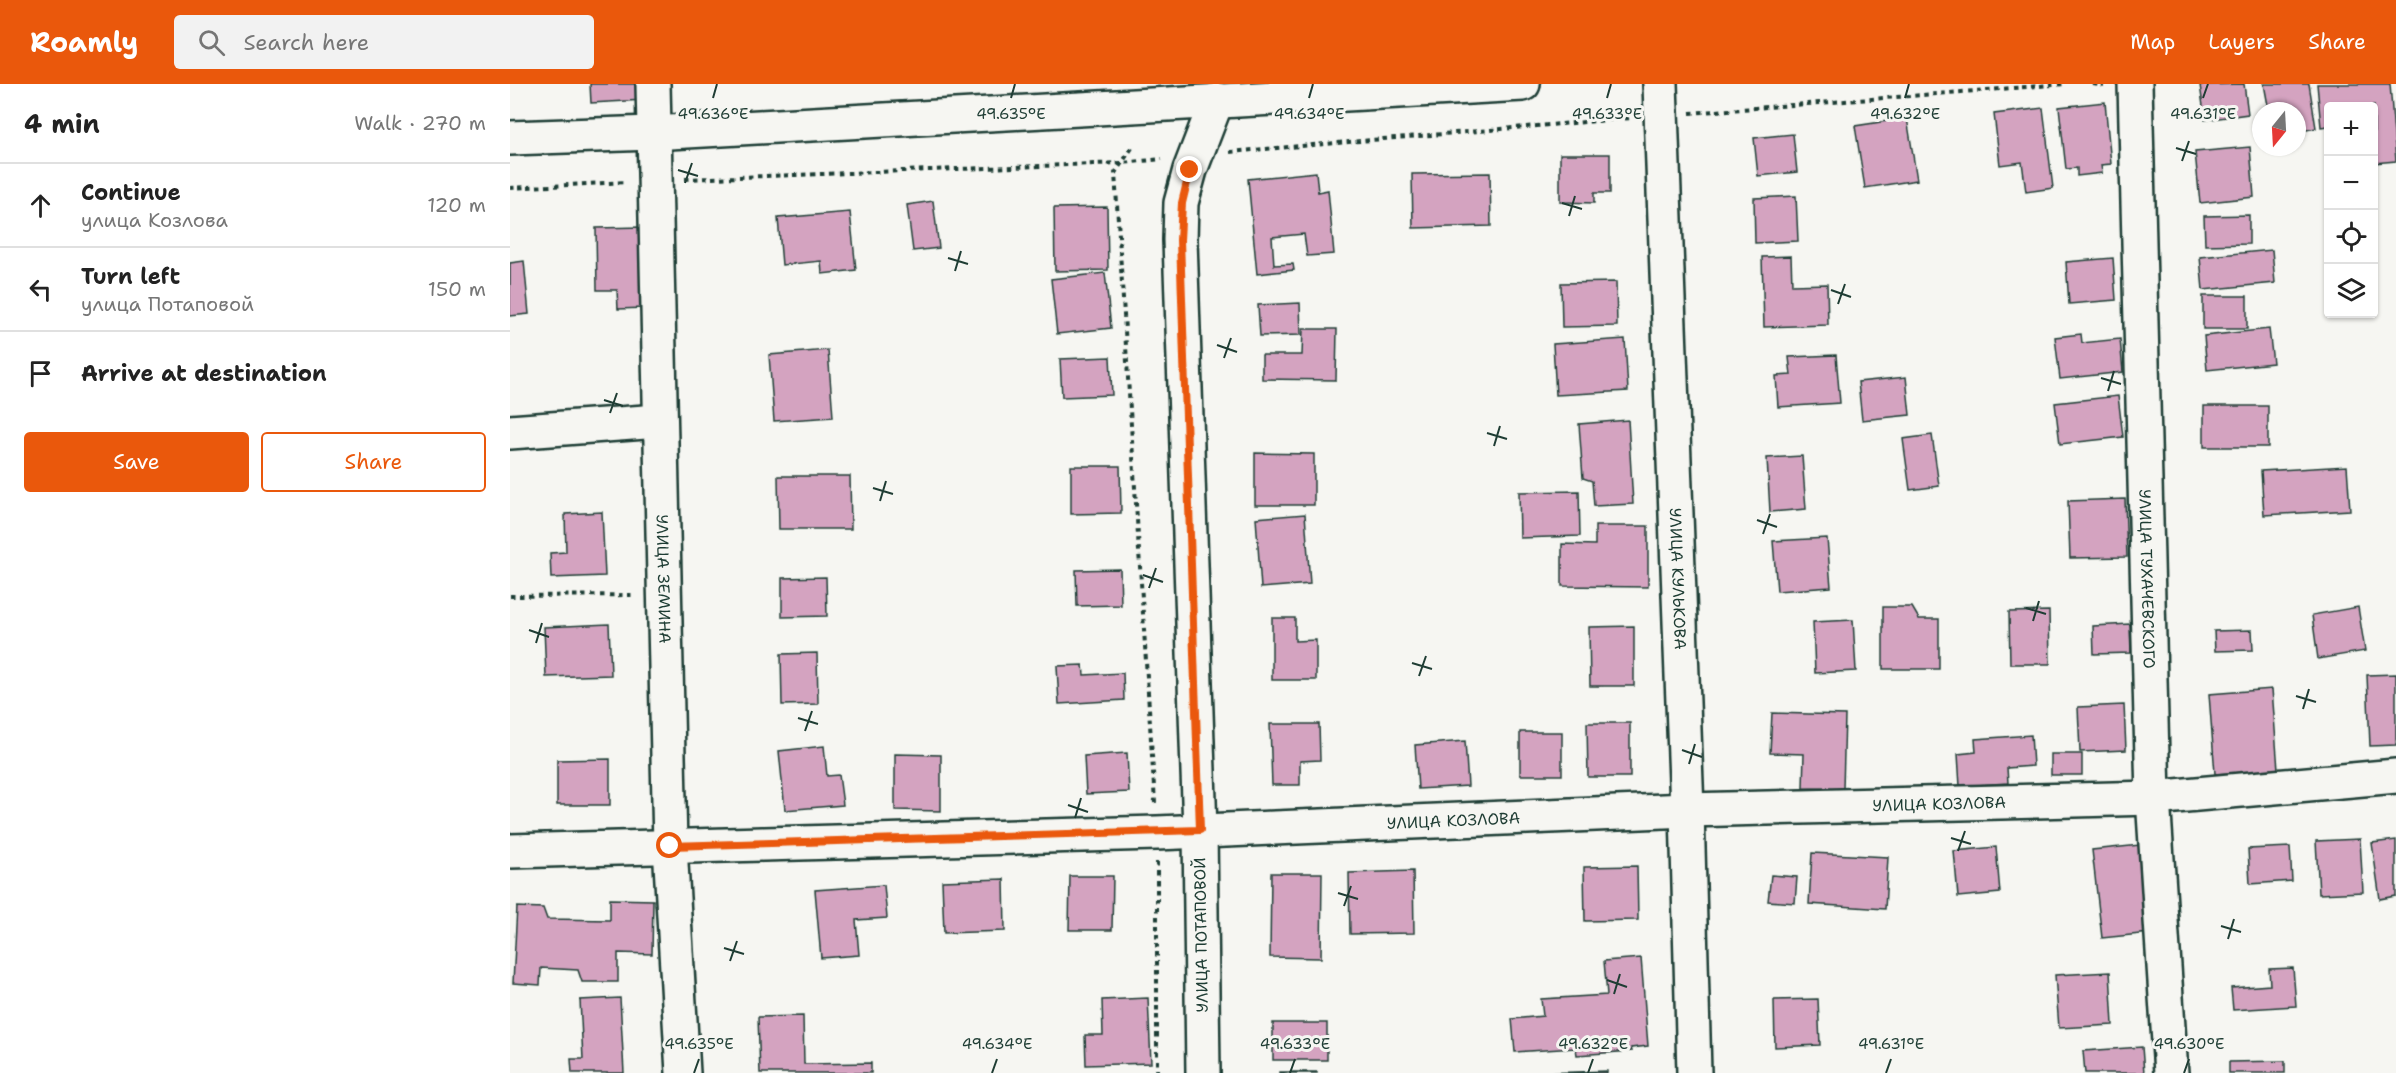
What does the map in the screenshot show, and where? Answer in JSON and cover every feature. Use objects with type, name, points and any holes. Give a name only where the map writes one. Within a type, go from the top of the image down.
[{"type":"street","name":"УЛИЦА ЗЕМИНА","points":[[653,84],[653,180],[670,846],[683,1073]]},
{"type":"street","points":[[510,138],[652,133],[1219,92],[1523,84]]},
{"type":"street","name":"УЛИЦА ТУХАЧЕВСКОГО","points":[[2135,84],[2153,798],[2171,1073]]},
{"type":"street","name":"УЛИЦА ПОТАПОВОЙ","points":[[1203,1073],[1200,830],[1180,240],[1182,203],[1196,155],[1219,92]]},
{"type":"street","name":"УЛИЦА КУЛЬКОВА","points":[[1660,100],[1687,810],[1694,1073]]},
{"type":"street","points":[[510,432],[659,420]]},
{"type":"street","name":"УЛИЦА КОЗЛОВА","points":[[510,851],[1157,833],[1687,810],[2153,798],[2396,776]]},
{"type":"path","points":[[510,188],[653,180],[1122,163],[1660,100],[2065,84]]},
{"type":"path","points":[[1132,147],[1115,173],[1157,833],[1157,1073]]},
{"type":"path","points":[[510,596],[663,595]]},
{"type":"building","points":[[590,84],[643,84],[644,100],[591,103]]},
{"type":"building","points":[[2244,84],[2248,114],[2205,120],[2200,85]]},
{"type":"building","points":[[2264,84],[2309,84],[2316,128],[2306,130],[2306,102],[2267,102]]},
{"type":"building","points":[[2317,84],[2390,84],[2396,161],[2378,163],[2378,102],[2324,102],[2324,127],[2321,127]]},
{"type":"building","points":[[2105,102],[2111,164],[2101,165],[2102,173],[2077,176],[2077,168],[2066,169],[2059,107]]},
{"type":"building","points":[[2043,108],[2053,188],[2026,192],[2022,162],[2000,165],[1994,114]]},
{"type":"building","points":[[1907,118],[1917,180],[1865,188],[1855,126]]},
{"type":"building","points":[[1793,134],[1797,172],[1758,176],[1754,138]]},
{"type":"building","points":[[2250,147],[2254,197],[2200,203],[2195,152]]},
{"type":"building","points":[[1560,154],[1610,154],[1610,193],[1594,193],[1594,203],[1560,202]]},
{"type":"building","points":[[1316,172],[1318,192],[1328,190],[1334,254],[1307,256],[1304,234],[1272,237],[1274,265],[1293,264],[1294,270],[1257,274],[1248,179]]},
{"type":"building","points":[[1490,173],[1491,226],[1413,228],[1412,174]]},
{"type":"building","points":[[1796,196],[1798,241],[1755,243],[1754,198]]},
{"type":"building","points":[[933,201],[939,248],[913,251],[907,205]]},
{"type":"building","points":[[1107,207],[1108,270],[1055,271],[1054,208]]},
{"type":"building","points":[[850,212],[856,270],[822,274],[821,261],[782,265],[778,218]]},
{"type":"building","points":[[2249,215],[2249,244],[2205,245],[2204,216]]},
{"type":"building","points":[[643,227],[644,308],[618,309],[617,290],[597,290],[596,228]]},
{"type":"building","points":[[2272,250],[2275,283],[2203,290],[2200,257]]},
{"type":"building","points":[[1791,256],[1792,285],[1827,284],[1828,325],[1764,327],[1762,257]]},
{"type":"building","points":[[2113,258],[2116,300],[2069,304],[2066,262]]},
{"type":"building","points":[[524,261],[529,314],[510,316],[510,263]]},
{"type":"building","points":[[1105,273],[1111,328],[1057,334],[1051,279]]},
{"type":"building","points":[[1616,282],[1617,326],[1562,327],[1561,283]]},
{"type":"building","points":[[2203,296],[2247,296],[2247,329],[2203,329]]},
{"type":"building","points":[[1300,303],[1301,335],[1260,336],[1258,305]]},
{"type":"building","points":[[1303,329],[1337,329],[1336,380],[1262,379],[1262,355],[1302,355]]},
{"type":"building","points":[[2269,329],[2273,363],[2207,370],[2204,336]]},
{"type":"building","points":[[2081,334],[2082,343],[2120,339],[2123,372],[2060,379],[2055,337]]},
{"type":"building","points":[[1625,339],[1628,391],[1556,395],[1553,344]]},
{"type":"building","points":[[828,350],[833,417],[774,421],[769,355]]},
{"type":"building","points":[[1836,355],[1840,403],[1778,407],[1776,376],[1791,375],[1789,357]]},
{"type":"building","points":[[1110,357],[1112,395],[1062,397],[1060,359]]},
{"type":"building","points":[[1906,377],[1910,415],[1862,420],[1858,382]]},
{"type":"building","points":[[2118,396],[2123,437],[2060,444],[2055,403]]},
{"type":"building","points":[[2204,406],[2268,406],[2268,447],[2204,447]]},
{"type":"building","points":[[1628,420],[1633,504],[1594,506],[1592,481],[1583,478],[1579,424]]},
{"type":"building","points":[[1932,435],[1939,486],[1910,490],[1903,439]]},
{"type":"building","points":[[1255,453],[1314,454],[1314,505],[1255,505]]},
{"type":"building","points":[[1802,456],[1806,509],[1770,512],[1767,458]]},
{"type":"building","points":[[1071,466],[1120,466],[1121,513],[1071,514]]},
{"type":"building","points":[[2347,466],[2350,510],[2264,515],[2261,471]]},
{"type":"building","points":[[778,476],[850,476],[851,529],[779,529]]},
{"type":"building","points":[[1579,491],[1580,536],[1520,538],[1519,492]]},
{"type":"building","points":[[2125,499],[2127,557],[2070,558],[2068,501]]},
{"type":"building","points":[[602,512],[605,576],[551,578],[550,553],[566,552],[565,514]]},
{"type":"building","points":[[1305,514],[1310,584],[1261,588],[1256,518]]},
{"type":"building","points":[[1595,526],[1648,526],[1648,587],[1562,586],[1562,544],[1595,545]]},
{"type":"building","points":[[1827,538],[1831,587],[1777,591],[1773,541]]},
{"type":"building","points":[[1120,569],[1121,605],[1077,606],[1076,570]]},
{"type":"building","points":[[826,577],[827,616],[782,617],[782,578]]},
{"type":"building","points":[[1883,607],[1912,607],[1919,619],[1939,619],[1939,669],[1883,669]]},
{"type":"building","points":[[2358,607],[2365,651],[2318,659],[2312,615]]},
{"type":"building","points":[[2049,611],[2050,664],[2010,664],[2009,612]]},
{"type":"building","points":[[1272,618],[1295,618],[1295,641],[1316,640],[1316,680],[1272,680]]},
{"type":"building","points":[[1853,620],[1856,671],[1815,673],[1813,622]]},
{"type":"building","points":[[609,624],[611,675],[546,677],[544,627]]},
{"type":"building","points":[[2130,624],[2131,653],[2094,654],[2093,626]]},
{"type":"building","points":[[1634,626],[1634,686],[1590,686],[1589,627]]},
{"type":"building","points":[[2252,630],[2253,650],[2215,651],[2214,631]]},
{"type":"building","points":[[817,653],[818,704],[782,705],[781,654]]},
{"type":"building","points":[[1083,665],[1084,675],[1123,673],[1124,700],[1059,704],[1057,666]]},
{"type":"building","points":[[2396,674],[2396,745],[2370,746],[2367,675]]},
{"type":"building","points":[[2272,689],[2278,770],[2215,774],[2209,694]]},
{"type":"building","points":[[2124,705],[2126,750],[2080,752],[2078,707]]},
{"type":"building","points":[[1772,713],[1845,715],[1843,789],[1803,788],[1804,754],[1770,753]]},
{"type":"building","points":[[1587,723],[1630,723],[1630,777],[1588,777]]},
{"type":"building","points":[[1270,724],[1319,724],[1320,760],[1300,761],[1300,785],[1272,785]]},
{"type":"building","points":[[1520,732],[1562,732],[1562,775],[1520,775]]},
{"type":"building","points":[[2031,735],[2033,766],[2007,768],[2008,783],[1960,786],[1958,754],[1976,752],[1975,739]]},
{"type":"building","points":[[1465,741],[1468,786],[1418,789],[1415,745]]},
{"type":"building","points":[[824,746],[827,776],[839,775],[843,805],[785,810],[779,751]]},
{"type":"building","points":[[1127,753],[1129,792],[1086,794],[1084,756]]},
{"type":"building","points":[[895,754],[941,755],[941,811],[895,810]]},
{"type":"building","points":[[2051,754],[2082,754],[2082,775],[2051,775]]},
{"type":"building","points":[[610,759],[610,805],[557,805],[557,760]]},
{"type":"building","points":[[2360,839],[2363,892],[2319,894],[2316,841]]},
{"type":"building","points":[[2396,840],[2396,896],[2380,899],[2372,843]]},
{"type":"building","points":[[2140,845],[2150,933],[2102,938],[2092,850]]},
{"type":"building","points":[[1996,847],[2000,893],[1958,897],[1954,851]]},
{"type":"building","points":[[2290,847],[2292,881],[2250,884],[2248,849]]},
{"type":"building","points":[[1812,853],[1888,857],[1885,909],[1809,904]]},
{"type":"building","points":[[1637,866],[1638,920],[1585,921],[1584,867]]},
{"type":"building","points":[[1413,871],[1414,933],[1350,934],[1349,873]]},
{"type":"building","points":[[1271,873],[1322,873],[1321,958],[1270,957]]},
{"type":"building","points":[[1771,875],[1797,877],[1795,903],[1768,901]]},
{"type":"building","points":[[1070,876],[1113,876],[1112,930],[1069,930]]},
{"type":"building","points":[[1004,879],[1005,931],[944,933],[942,881]]},
{"type":"building","points":[[884,885],[887,918],[856,920],[859,955],[821,958],[815,890]]},
{"type":"building","points":[[610,899],[653,900],[652,954],[618,953],[618,982],[582,982],[578,970],[541,968],[540,985],[513,983],[517,907],[543,908],[547,919],[610,920]]},
{"type":"building","points":[[1641,958],[1648,1046],[1631,1048],[1632,1051],[1577,1055],[1576,1048],[1515,1052],[1512,1019],[1543,1016],[1541,999],[1607,995],[1604,961]]},
{"type":"building","points":[[2293,968],[2296,1006],[2233,1010],[2231,988],[2270,985],[2269,969]]},
{"type":"building","points":[[2110,972],[2113,1025],[2059,1028],[2055,975]]},
{"type":"building","points":[[620,998],[624,1073],[572,1073],[571,1059],[583,1059],[580,1000]]},
{"type":"building","points":[[1148,998],[1151,1063],[1086,1065],[1085,1035],[1103,1035],[1102,1000]]},
{"type":"building","points":[[1818,999],[1820,1045],[1775,1047],[1774,1000]]},
{"type":"building","points":[[803,1016],[804,1064],[871,1063],[871,1073],[760,1073],[758,1017]]},
{"type":"building","points":[[1273,1023],[1327,1023],[1327,1060],[1273,1060]]},
{"type":"building","points":[[2142,1047],[2144,1073],[2085,1073],[2083,1051]]},
{"type":"building","points":[[2285,1061],[2285,1073],[2229,1073],[2229,1062]]},
{"type":"building","points":[[1607,1071],[1607,1073],[1543,1073]]},
{"type":"building","points":[[1317,1072],[1317,1073],[1279,1073]]},
{"type":"route","points":[[670,846],[1200,830],[1180,240],[1182,203],[1190,170]]}]
